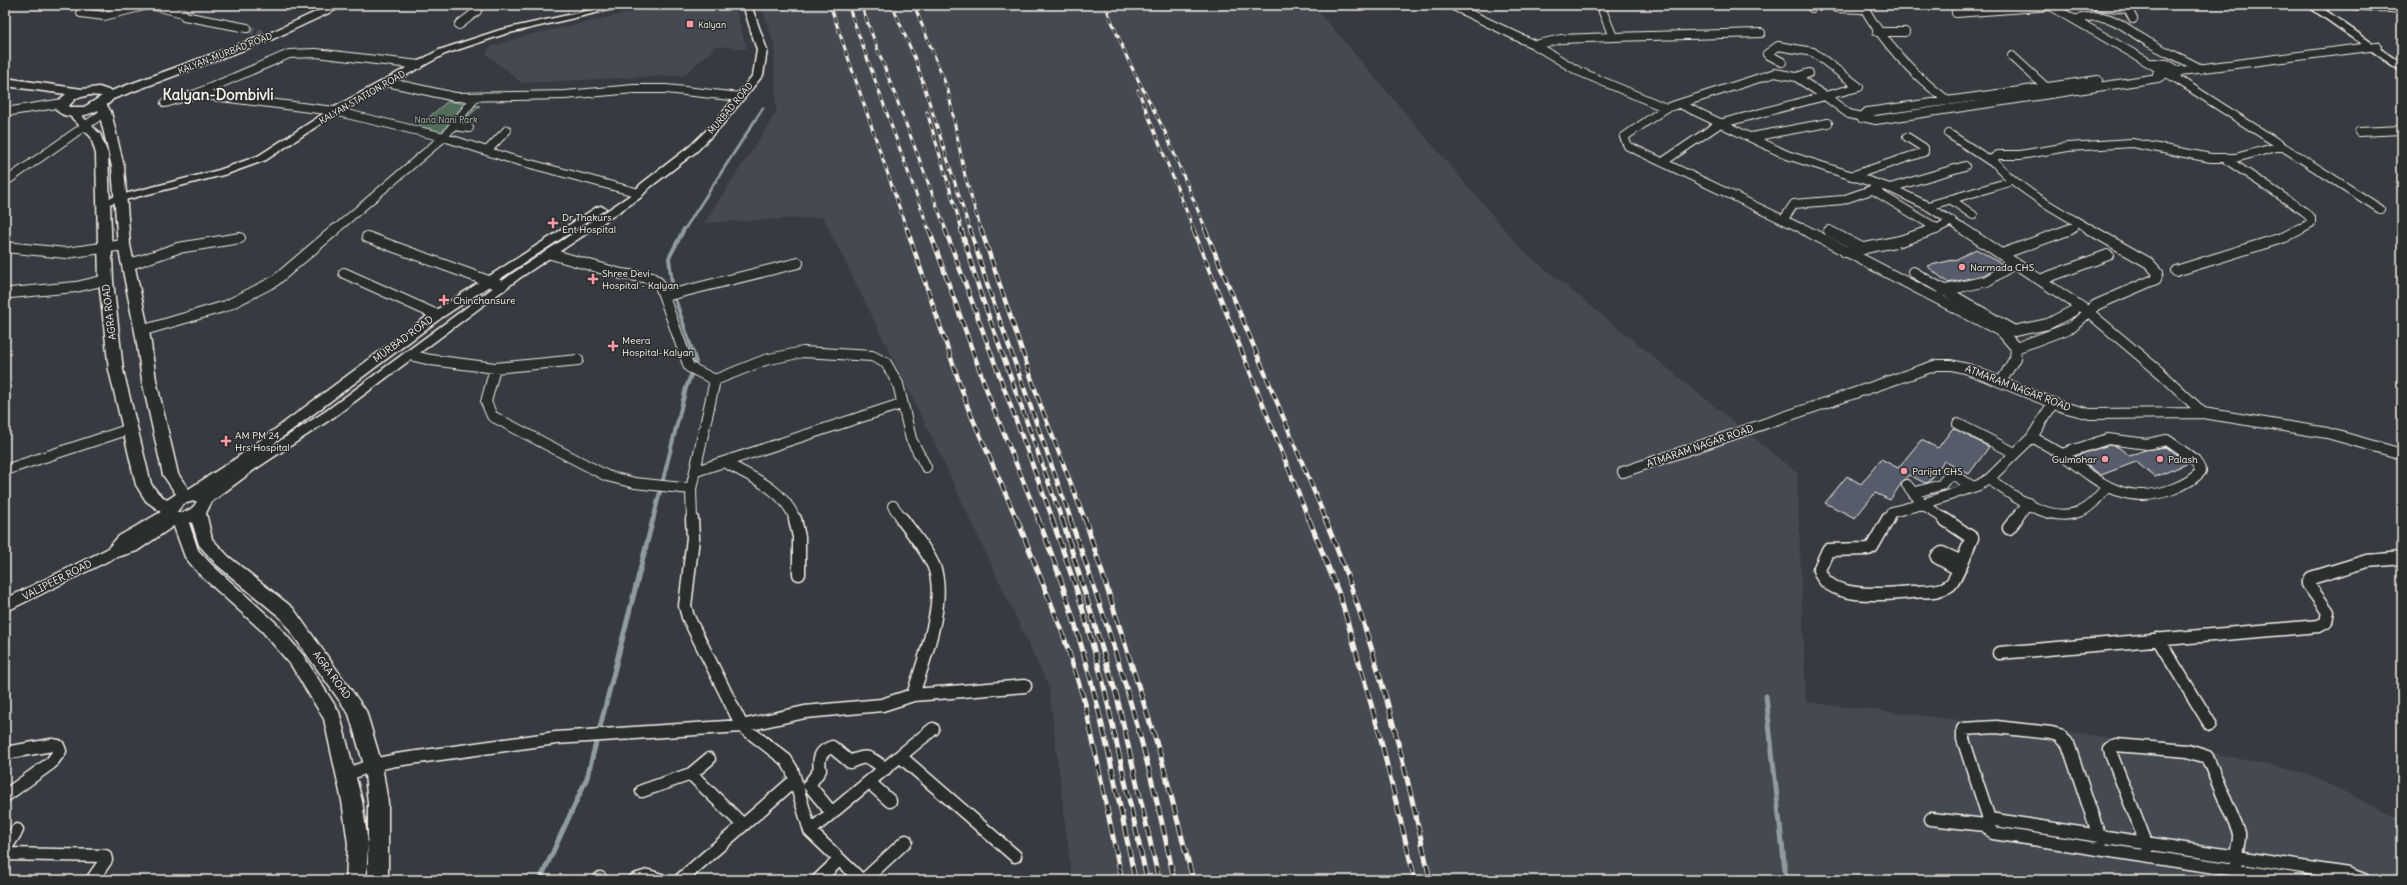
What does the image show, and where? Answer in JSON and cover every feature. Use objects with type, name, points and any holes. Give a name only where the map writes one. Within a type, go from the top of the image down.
[{"type":"main road","points":[[2311,5],[2373,46],[2402,63]]},
{"type":"main road","points":[[2319,5],[2402,69]]},
{"type":"main road","name":"KALYAN-MURBAD ROAD","points":[[104,101],[334,6]]},
{"type":"main road","points":[[5,82],[72,101],[85,111],[104,101]]},
{"type":"main road","points":[[5,89],[72,101],[104,101]]},
{"type":"main road","name":"AGRA ROAD","points":[[72,101],[85,125],[102,133],[118,167],[119,199],[124,245],[149,380],[171,475],[195,500],[205,541],[223,561],[287,613],[357,711],[373,765],[378,803],[378,880]]},
{"type":"main road","name":"AGRA ROAD","points":[[104,101],[102,154],[105,202],[104,248],[106,280],[116,370],[144,485],[152,497],[172,515],[183,534],[191,553],[206,570],[268,626],[301,666],[333,717],[344,775],[352,801],[358,844],[356,880]]},
{"type":"main road","points":[[103,184],[118,181]]},
{"type":"main road","points":[[172,515],[195,500]]},
{"type":"street","points":[[88,5],[81,9],[81,13],[104,16],[150,5],[183,12],[184,16],[247,28]]},
{"type":"street","points":[[102,5],[131,10]]},
{"type":"street","points":[[459,25],[477,11],[478,5]]},
{"type":"street","name":"KALYAN STATION ROAD","points":[[105,202],[223,172],[262,158],[334,111],[442,52],[503,32],[626,5]]},
{"type":"street","name":"MURBAD ROAD","points":[[195,500],[330,414],[502,286],[551,254],[693,149],[758,75],[762,50],[747,5]]},
{"type":"street","points":[[1451,5],[1535,45],[1578,71],[1666,108]]},
{"type":"street","points":[[1604,5],[1603,12],[1613,37]]},
{"type":"street","points":[[1833,5],[1838,8],[1863,7],[1877,32],[1907,69],[1955,107]]},
{"type":"street","points":[[2089,5],[2098,14]]},
{"type":"street","points":[[2089,5],[2128,9],[2134,19]]},
{"type":"street","points":[[2352,5],[2402,9]]},
{"type":"street","points":[[1956,13],[1989,12],[2050,6],[2155,64],[2166,64],[2200,94],[2380,209]]},
{"type":"street","points":[[2165,74],[2077,19],[2100,17],[2121,23],[2149,43],[2182,57],[2201,69]]},
{"type":"street","points":[[1877,32],[1905,32]]},
{"type":"street","points":[[1535,45],[1561,39],[1760,33]]},
{"type":"street","points":[[1663,162],[1719,124],[1828,96],[1859,86],[1810,51],[1778,46],[1767,54],[1783,61],[1775,73]]},
{"type":"street","points":[[1861,118],[1867,112],[1946,100],[2151,74],[2178,76],[2201,69],[2373,46]]},
{"type":"street","points":[[165,103],[196,94],[288,54],[303,52],[419,65]]},
{"type":"street","points":[[2012,56],[2046,87],[2055,93]]},
{"type":"street","points":[[2001,382],[2015,358],[2016,348],[2002,332],[1845,252],[1784,219],[1628,146],[1624,137],[1666,108],[1782,72],[1802,75],[1849,114],[1861,118],[1876,120],[1955,107],[2158,78],[2165,74]]},
{"type":"street","points":[[387,82],[455,97],[475,98],[565,95],[640,89],[666,89],[740,97]]},
{"type":"street","points":[[196,94],[334,111],[444,137],[487,151],[638,190]]},
{"type":"street","points":[[141,331],[226,306],[275,281],[444,137],[475,98]]},
{"type":"street","points":[[5,112],[72,101]]},
{"type":"street","points":[[5,182],[85,125],[104,101]]},
{"type":"street","points":[[1680,104],[1719,124],[1751,137],[1762,144],[1787,155],[1887,187],[1928,206],[2087,311],[2162,374],[2203,413]]},
{"type":"street","points":[[1901,107],[1910,114]]},
{"type":"street","points":[[1751,137],[1828,123]]},
{"type":"street","points":[[453,126],[469,128]]},
{"type":"street","points":[[487,151],[507,130]]},
{"type":"street","points":[[2359,132],[2402,130]]},
{"type":"street","points":[[1949,134],[1992,162],[2056,208],[2149,263],[2158,273]]},
{"type":"street","points":[[1851,176],[1924,152],[1924,148],[1907,137]]},
{"type":"street","points":[[1992,162],[1992,158],[1998,155],[2020,155],[2068,147],[2132,143],[2177,152],[2224,158],[2235,158],[2282,146]]},
{"type":"street","points":[[2158,273],[2174,272],[2285,237],[2311,223],[2311,219],[2304,211],[2224,158]]},
{"type":"street","points":[[1784,219],[1794,204],[1842,200],[1873,190],[1965,166]]},
{"type":"street","points":[[1928,206],[2006,183]]},
{"type":"street","name":"MURBAD ROAD","points":[[195,500],[240,462],[437,315],[488,280],[638,190]]},
{"type":"street","points":[[1873,190],[1938,229]]},
{"type":"street","points":[[1950,199],[1973,215]]},
{"type":"street","points":[[1845,252],[1906,241],[1938,229],[1952,221]]},
{"type":"street","points":[[2002,254],[2073,228]]},
{"type":"street","points":[[1829,231],[1864,249]]},
{"type":"street","points":[[367,237],[502,286]]},
{"type":"street","points":[[128,266],[178,248],[240,238]]},
{"type":"street","points":[[5,247],[66,254],[124,245]]},
{"type":"street","points":[[551,254],[621,274],[652,278],[659,282],[689,367],[715,380],[803,352],[872,356],[886,363],[898,384],[901,404],[911,439],[926,467]]},
{"type":"street","points":[[2040,280],[2108,255]]},
{"type":"street","points":[[665,296],[798,263]]},
{"type":"street","points":[[1929,295],[1987,281],[2015,263]]},
{"type":"street","points":[[1913,272],[2010,330],[2018,332],[2048,324],[2073,311]]},
{"type":"street","points":[[344,273],[437,315]]},
{"type":"street","points":[[2016,348],[2072,327],[2087,311],[2156,279],[2158,273]]},
{"type":"street","points":[[10,293],[76,287],[106,280]]},
{"type":"street","points":[[2048,324],[2059,332]]},
{"type":"street","points":[[410,355],[431,360],[495,368],[578,360]]},
{"type":"street","name":"ATMARAM NAGAR ROAD","points":[[1623,472],[1937,365],[1951,365],[1968,369],[2052,403],[2090,414],[2203,413],[2327,433],[2364,442],[2402,454]]},
{"type":"street","points":[[495,368],[486,402],[492,416],[607,476],[635,484],[691,489]]},
{"type":"street","points":[[715,380],[691,489],[693,538],[685,606],[688,617],[742,726],[756,735],[786,760],[795,780],[810,830],[817,840],[861,880]]},
{"type":"street","points":[[1974,487],[1951,473],[1948,474],[1941,485],[1910,489],[1923,504],[1972,538],[1951,584],[1940,590],[1857,593],[1825,581],[1820,575],[1818,569],[1827,551],[1830,549],[1862,550],[1872,548],[1889,514],[1923,504],[1974,487],[1989,479],[2032,437],[2052,403]]},
{"type":"street","points":[[696,471],[901,404]]},
{"type":"street","points":[[1958,424],[2015,453]]},
{"type":"street","points":[[5,470],[130,429]]},
{"type":"street","points":[[2032,437],[2062,454],[2106,488],[2127,496],[2138,497],[2163,494],[2197,478],[2201,471],[2196,460],[2167,440],[2147,444],[2108,439],[2062,454]]},
{"type":"street","points":[[724,462],[779,495],[794,516],[798,539],[799,574]]},
{"type":"street","points":[[1989,479],[2028,503],[2049,513],[2062,515],[2072,514],[2086,508],[2106,488]]},
{"type":"street","points":[[2009,528],[2028,503]]},
{"type":"street","points":[[893,506],[935,569],[936,605],[926,654],[913,695]]},
{"type":"street","name":"VALIPEER ROAD","points":[[5,606],[109,554],[132,547],[172,515]]},
{"type":"street","points":[[1999,654],[2318,626],[2326,622],[2328,612],[2308,584],[2311,578],[2367,561],[2402,558]]},
{"type":"street","points":[[2158,639],[2210,724]]},
{"type":"street","points":[[344,775],[373,765],[556,738],[640,731],[742,726],[805,712],[882,705],[913,695],[1025,686]]},
{"type":"street","points":[[2104,850],[2068,744],[2060,735],[2045,732],[1981,726],[1963,729],[1963,739],[1987,822],[1993,833],[2104,850],[2152,857],[2300,880]]},
{"type":"street","points":[[810,830],[933,729]]},
{"type":"street","points":[[5,753],[52,745],[58,746],[60,752],[51,763],[5,796]]},
{"type":"street","points":[[2152,857],[2111,754],[2110,750],[2116,745],[2188,751],[2207,757],[2239,833],[2240,843],[2236,850],[2235,858],[2240,871]]},
{"type":"street","points":[[832,813],[808,785],[820,770],[818,759],[821,753],[832,747],[850,762],[861,757],[870,756],[885,769]]},
{"type":"street","points":[[900,756],[1015,856]]},
{"type":"street","points":[[642,791],[691,774],[709,759]]},
{"type":"street","points":[[691,774],[743,825]]},
{"type":"street","points":[[680,880],[795,780]]},
{"type":"street","points":[[869,782],[890,801]]},
{"type":"street","points":[[1932,819],[1987,822],[2099,837],[2364,880]]},
{"type":"street","points":[[5,849],[17,830]]},
{"type":"street","points":[[864,880],[906,841]]},
{"type":"street","points":[[5,854],[105,856],[106,860],[92,880]]},
{"type":"street","points":[[818,880],[839,860]]},
{"type":"street","points":[[635,880],[647,875],[656,876],[661,880]]},
{"type":"shaded area","points":[[666,5],[734,5],[747,49],[716,46],[685,75],[522,83],[486,54],[490,47],[524,36]]},
{"type":"shaded area","points":[[761,5],[1313,5],[1523,251],[1797,473],[1806,702],[2175,745],[2306,773],[2402,820],[2402,880],[1072,880],[1049,688],[936,446],[823,217],[704,223],[776,113],[774,44]]},
{"type":"green space","name":"Nana Nani Park","points":[[448,101],[480,106],[448,134],[417,127]]},
{"type":"building","name":"Narmada CHS","points":[[1976,249],[2002,264],[1984,275],[1948,283],[1927,266],[1957,259]]},
{"type":"building","name":"Parijat CHS","points":[[1953,428],[1989,447],[1969,474],[1944,461],[1929,482],[1925,483],[1909,475],[1890,500],[1875,493],[1855,518],[1825,503],[1847,476],[1861,484],[1881,459],[1898,468],[1921,440],[1938,448]]},
{"type":"building","points":[[2109,445],[2118,447],[2130,456],[2145,450],[2166,447],[2189,463],[2155,477],[2136,462],[2101,475],[2075,456]]},
{"type":"waterway","points":[[684,230],[763,108]]},
{"type":"waterway","points":[[673,292],[669,258],[684,229]]},
{"type":"waterway","points":[[653,520],[686,388],[696,362],[674,296]]},
{"type":"waterway","points":[[540,880],[587,778],[653,519]]},
{"type":"waterway","points":[[1766,696],[1786,880]]},
{"type":"tunnel","points":[[247,28],[262,34]]},
{"type":"railway","points":[[830,5],[907,230]]},
{"type":"railway","points":[[848,5],[929,230]]},
{"type":"railway","points":[[861,5],[946,230]]},
{"type":"railway","points":[[892,5],[916,61],[970,230]]},
{"type":"railway","points":[[914,5],[948,90],[965,176],[981,230]]},
{"type":"railway","points":[[1105,5],[1128,60],[1166,134],[1206,230]]},
{"type":"railway","points":[[1138,90],[1194,230]]},
{"type":"railway","points":[[927,112],[962,230]]},
{"type":"railway","points":[[907,229],[968,408],[1017,520]]},
{"type":"railway","points":[[929,229],[991,402],[1039,520]]},
{"type":"railway","points":[[945,229],[1053,520]]},
{"type":"railway","points":[[961,229],[980,292],[1062,520]]},
{"type":"railway","points":[[970,229],[989,290],[1071,520]]},
{"type":"railway","points":[[981,229],[1040,404],[1085,520]]},
{"type":"railway","points":[[1193,229],[1309,520]]},
{"type":"railway","points":[[1205,229],[1326,520]]},
{"type":"railway","points":[[1017,519],[1062,631],[1085,703],[1122,880]]},
{"type":"railway","points":[[1038,519],[1070,607],[1083,652],[1106,742],[1135,880]]},
{"type":"railway","points":[[1052,519],[1079,597],[1103,682],[1147,880]]},
{"type":"railway","points":[[1062,519],[1117,697],[1159,880]]},
{"type":"railway","points":[[1070,519],[1101,608],[1142,742],[1154,788],[1174,880]]},
{"type":"railway","points":[[1085,519],[1161,757],[1193,880]]},
{"type":"railway","points":[[1309,519],[1341,599],[1379,732],[1415,880]]},
{"type":"railway","points":[[1325,519],[1358,607],[1386,697],[1430,880]]},
{"type":"place","name":"Kalyan","points":[[690,24]]},
{"type":"place","name":"Dr Thakurs Ent Hospital","points":[[553,223]]},
{"type":"place","name":"Narmada CHS","points":[[1962,267]]},
{"type":"place","name":"Shree Devi Hospital - Kalyan","points":[[593,279]]},
{"type":"place","name":"Chinchansure","points":[[444,300]]},
{"type":"place","name":"Meera Hospital-Kalyan","points":[[613,346]]},
{"type":"place","name":"AM PM 24 Hrs Hospital","points":[[226,441]]},
{"type":"place","name":"Gulmohar","points":[[2105,459]]},
{"type":"place","name":"Palash","points":[[2160,459]]},
{"type":"place","name":"Parijat CHS","points":[[1904,471]]},
{"type":"district","name":"Kalyan-Dombivli","points":[[218,94]]}]
